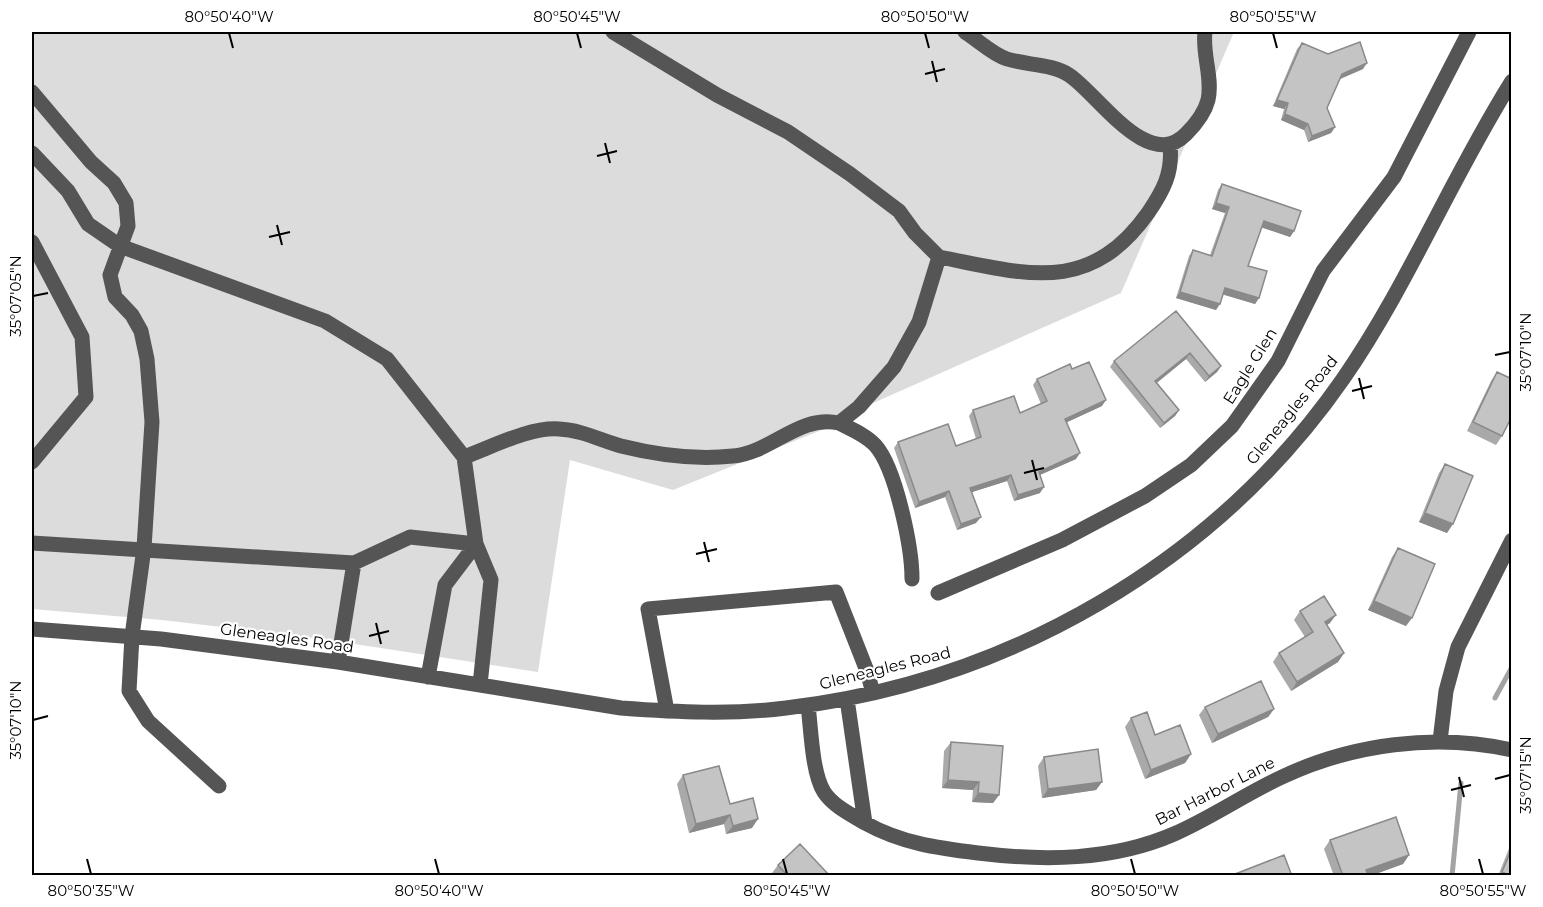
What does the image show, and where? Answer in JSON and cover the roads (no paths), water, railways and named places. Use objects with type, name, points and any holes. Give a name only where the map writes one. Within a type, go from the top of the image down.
[{"type":"street","points":[[613,32],[717,95],[788,132],[850,174],[899,211],[915,233],[939,257],[1021,273],[1066,272],[1084,266],[1127,238],[1157,200],[1172,167],[1170,145]]},
{"type":"street","points":[[965,32],[1006,58],[1068,74],[1110,115],[1133,132],[1158,145],[1170,145],[1190,130],[1208,100],[1209,87],[1203,44],[1205,32]]},
{"type":"street","name":"Eagle Glen","points":[[938,593],[1062,540],[1144,496],[1191,465],[1232,426],[1278,362],[1323,271],[1394,177],[1469,32]]},
{"type":"street","name":"Gleneagles Road","points":[[32,629],[132,636],[338,662],[621,708],[668,711],[714,712],[808,705],[847,699],[952,672],[1032,639],[1084,613],[1128,587],[1179,550],[1252,487],[1315,415],[1379,323],[1512,81]]},
{"type":"street","points":[[32,92],[92,162],[114,183],[126,203],[128,226],[110,274],[115,297],[132,315],[141,331],[147,359],[152,422],[144,548],[132,636],[129,692],[148,721],[219,786]]},
{"type":"street","points":[[32,153],[68,191],[88,224],[120,246],[325,321],[387,359],[464,458],[476,544],[491,580],[480,685]]},
{"type":"street","points":[[32,242],[82,337],[86,397],[32,462]]},
{"type":"street","points":[[839,423],[859,407],[894,367],[919,322],[939,257]]},
{"type":"street","points":[[464,458],[530,434],[558,428],[589,434],[618,445],[672,455],[699,458],[744,455],[818,421],[839,423],[866,437],[883,457],[908,540],[912,579]]},
{"type":"street","points":[[32,543],[144,548],[354,563],[410,537],[476,544]]},
{"type":"street","points":[[1440,741],[1446,691],[1458,647],[1512,540]]},
{"type":"street","points":[[428,677],[445,585],[476,544]]},
{"type":"street","points":[[338,662],[354,563]]},
{"type":"street","points":[[668,711],[648,609],[837,592],[873,693]]},
{"type":"street","points":[[847,699],[865,823]]},
{"type":"street","name":"Bar Harbor Lane","points":[[808,705],[814,753],[824,793],[843,810],[885,834],[926,847],[1005,856],[1052,858],[1091,856],[1133,848],[1173,834],[1308,765],[1366,749],[1440,741],[1470,742],[1512,750]]},
{"type":"waterway","points":[[1495,698],[1512,667]]},
{"type":"waterway","points":[[1452,876],[1461,783]]}]
